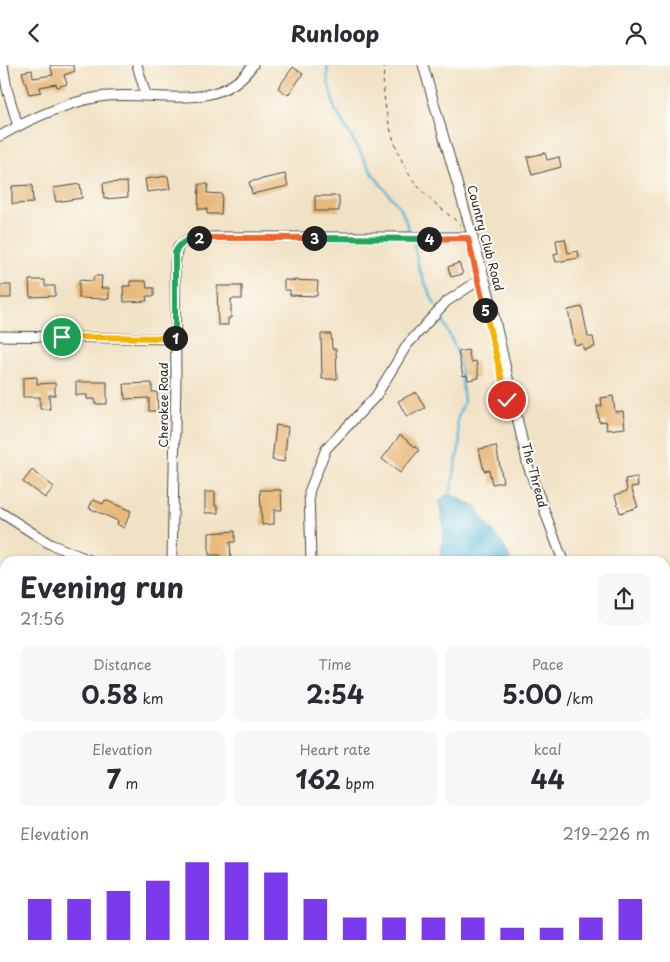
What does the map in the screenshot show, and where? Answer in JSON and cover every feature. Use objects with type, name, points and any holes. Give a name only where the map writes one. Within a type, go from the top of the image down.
[{"type":"street","points":[[2,65],[18,126]]},
{"type":"street","points":[[137,65],[146,95]]},
{"type":"street","points":[[0,136],[18,126],[74,102],[101,97],[146,95],[184,99],[218,92],[247,74],[253,65]]},
{"type":"street","name":"Country Club Road","points":[[424,65],[471,238],[484,277],[528,467],[561,556]]},
{"type":"street","name":"Cherokee Road","points":[[172,556],[176,339],[175,253],[178,246],[192,238],[471,238]]},
{"type":"street","points":[[311,556],[309,492],[321,458],[376,396],[407,345],[446,302],[484,277]]},
{"type":"street","points":[[0,337],[176,339]]},
{"type":"street","points":[[0,512],[50,544],[80,556]]},
{"type":"path","points":[[385,65],[383,90],[386,106],[404,165],[413,181],[466,230],[471,238]]},
{"type":"water","points":[[446,495],[452,495],[477,508],[485,522],[504,546],[508,556],[441,556],[444,528],[439,502]]},
{"type":"building","points":[[50,65],[73,65],[75,71],[64,75],[67,84],[57,87],[56,84],[40,87],[41,92],[29,94],[22,72],[32,70],[33,78],[53,75]]},
{"type":"building","points":[[293,67],[303,74],[288,95],[278,88]]},
{"type":"building","points":[[545,153],[547,160],[559,157],[561,167],[532,175],[527,157]]},
{"type":"building","points":[[285,174],[288,186],[252,194],[249,182]]},
{"type":"building","points":[[168,176],[170,189],[147,192],[145,179]]},
{"type":"building","points":[[127,182],[128,197],[104,199],[103,183]]},
{"type":"building","points":[[80,184],[82,198],[56,202],[53,188]]},
{"type":"building","points":[[199,184],[208,184],[207,193],[222,194],[221,214],[207,214],[207,209],[198,209]]},
{"type":"building","points":[[32,185],[33,203],[12,204],[12,186]]},
{"type":"building","points":[[315,196],[339,196],[339,211],[315,211]]},
{"type":"building","points":[[565,239],[568,253],[578,251],[579,258],[556,262],[554,254],[558,253],[556,240]]},
{"type":"building","points":[[459,263],[463,274],[451,277],[448,267]]},
{"type":"building","points":[[94,276],[102,276],[101,288],[109,288],[109,299],[79,298],[79,280],[93,281]]},
{"type":"building","points":[[29,280],[45,280],[45,286],[55,286],[55,296],[30,297]]},
{"type":"building","points":[[284,280],[318,281],[317,296],[290,295],[290,290],[284,290]]},
{"type":"building","points":[[130,281],[146,281],[147,288],[154,288],[154,296],[146,296],[147,301],[124,302],[123,286],[130,286]]},
{"type":"building","points":[[0,285],[11,285],[11,298],[0,298]]},
{"type":"building","points":[[217,286],[242,286],[242,299],[231,299],[231,318],[228,318],[228,325],[218,325]]},
{"type":"building","points":[[582,307],[588,337],[593,337],[595,347],[584,350],[582,344],[575,345],[568,310]]},
{"type":"building","points":[[321,334],[331,334],[332,349],[336,349],[337,379],[322,379]]},
{"type":"building","points":[[468,350],[471,362],[476,361],[479,378],[468,380],[467,375],[463,376],[458,352]]},
{"type":"building","points":[[37,377],[37,384],[55,383],[55,395],[49,395],[50,409],[40,409],[40,397],[23,397],[23,378]]},
{"type":"building","points":[[76,382],[107,382],[107,404],[95,404],[95,399],[87,399],[87,395],[76,395]]},
{"type":"building","points":[[152,383],[152,392],[157,392],[158,411],[149,411],[149,398],[125,399],[124,384]]},
{"type":"building","points":[[416,392],[425,408],[407,417],[398,401]]},
{"type":"building","points":[[613,396],[615,412],[623,411],[625,428],[607,430],[606,421],[599,422],[597,406],[602,406],[601,398]]},
{"type":"building","points":[[276,425],[288,427],[284,462],[272,460]]},
{"type":"building","points":[[400,435],[419,450],[400,473],[382,459]]},
{"type":"building","points":[[496,446],[503,482],[492,484],[489,470],[484,471],[479,449]]},
{"type":"building","points":[[32,470],[54,487],[45,498],[23,482]]},
{"type":"building","points":[[637,477],[638,486],[631,487],[638,507],[620,513],[615,495],[627,491],[625,479]]},
{"type":"building","points":[[260,490],[281,490],[282,510],[274,510],[274,524],[262,525]]},
{"type":"building","points":[[205,492],[215,492],[215,506],[218,506],[218,513],[205,513]]},
{"type":"building","points":[[93,500],[103,504],[105,500],[131,511],[124,528],[117,524],[118,521],[89,508]]},
{"type":"building","points":[[235,531],[235,542],[230,542],[231,556],[209,555],[209,533]]},
{"type":"waterway","points":[[327,65],[328,82],[335,109],[374,176],[401,209],[410,232]]},
{"type":"waterway","points":[[414,244],[419,269],[435,305]]},
{"type":"waterway","points":[[441,316],[459,356],[464,401],[457,420],[460,443],[450,495]]},
{"type":"route","points":[[62,337],[176,339],[175,253],[178,246],[192,238],[468,238],[473,261],[478,271],[507,400]]}]
